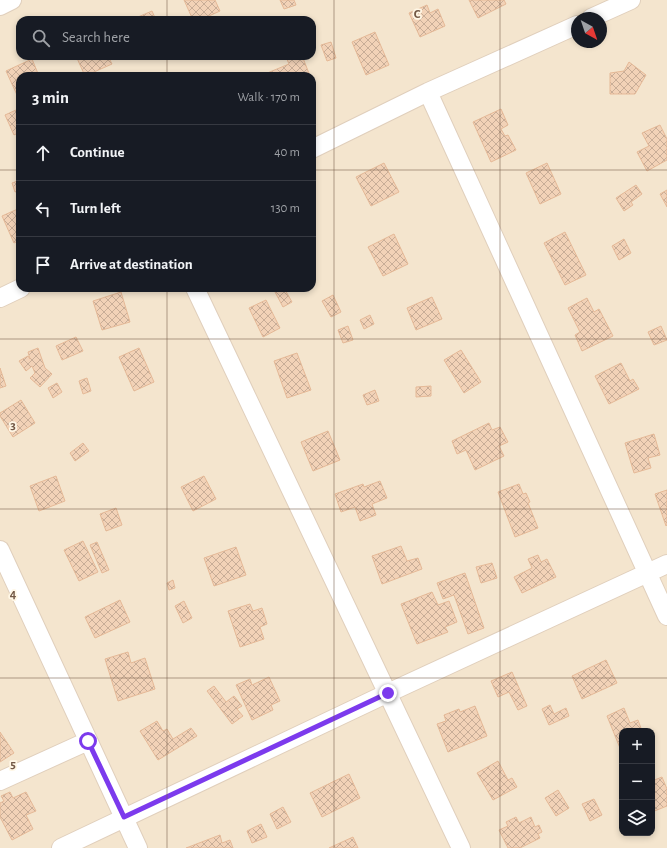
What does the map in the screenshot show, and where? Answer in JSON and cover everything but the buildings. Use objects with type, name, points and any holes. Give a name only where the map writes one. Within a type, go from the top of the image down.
[{"type":"street","points":[[0,6],[12,0]]},
{"type":"street","points":[[604,12],[631,0]]},
{"type":"street","points":[[316,147],[428,92],[571,27]]},
{"type":"street","points":[[428,92],[667,616]]},
{"type":"street","points":[[0,298],[16,290]]},
{"type":"street","points":[[197,292],[461,848]]},
{"type":"street","points":[[0,550],[138,848]]},
{"type":"street","points":[[61,848],[646,572],[667,564]]},
{"type":"street","points":[[0,781],[88,741]]},
{"type":"shaded area","points":[[0,0],[667,0],[667,848],[0,848]]},
{"type":"route","points":[[88,741],[124,817],[388,693]]}]
